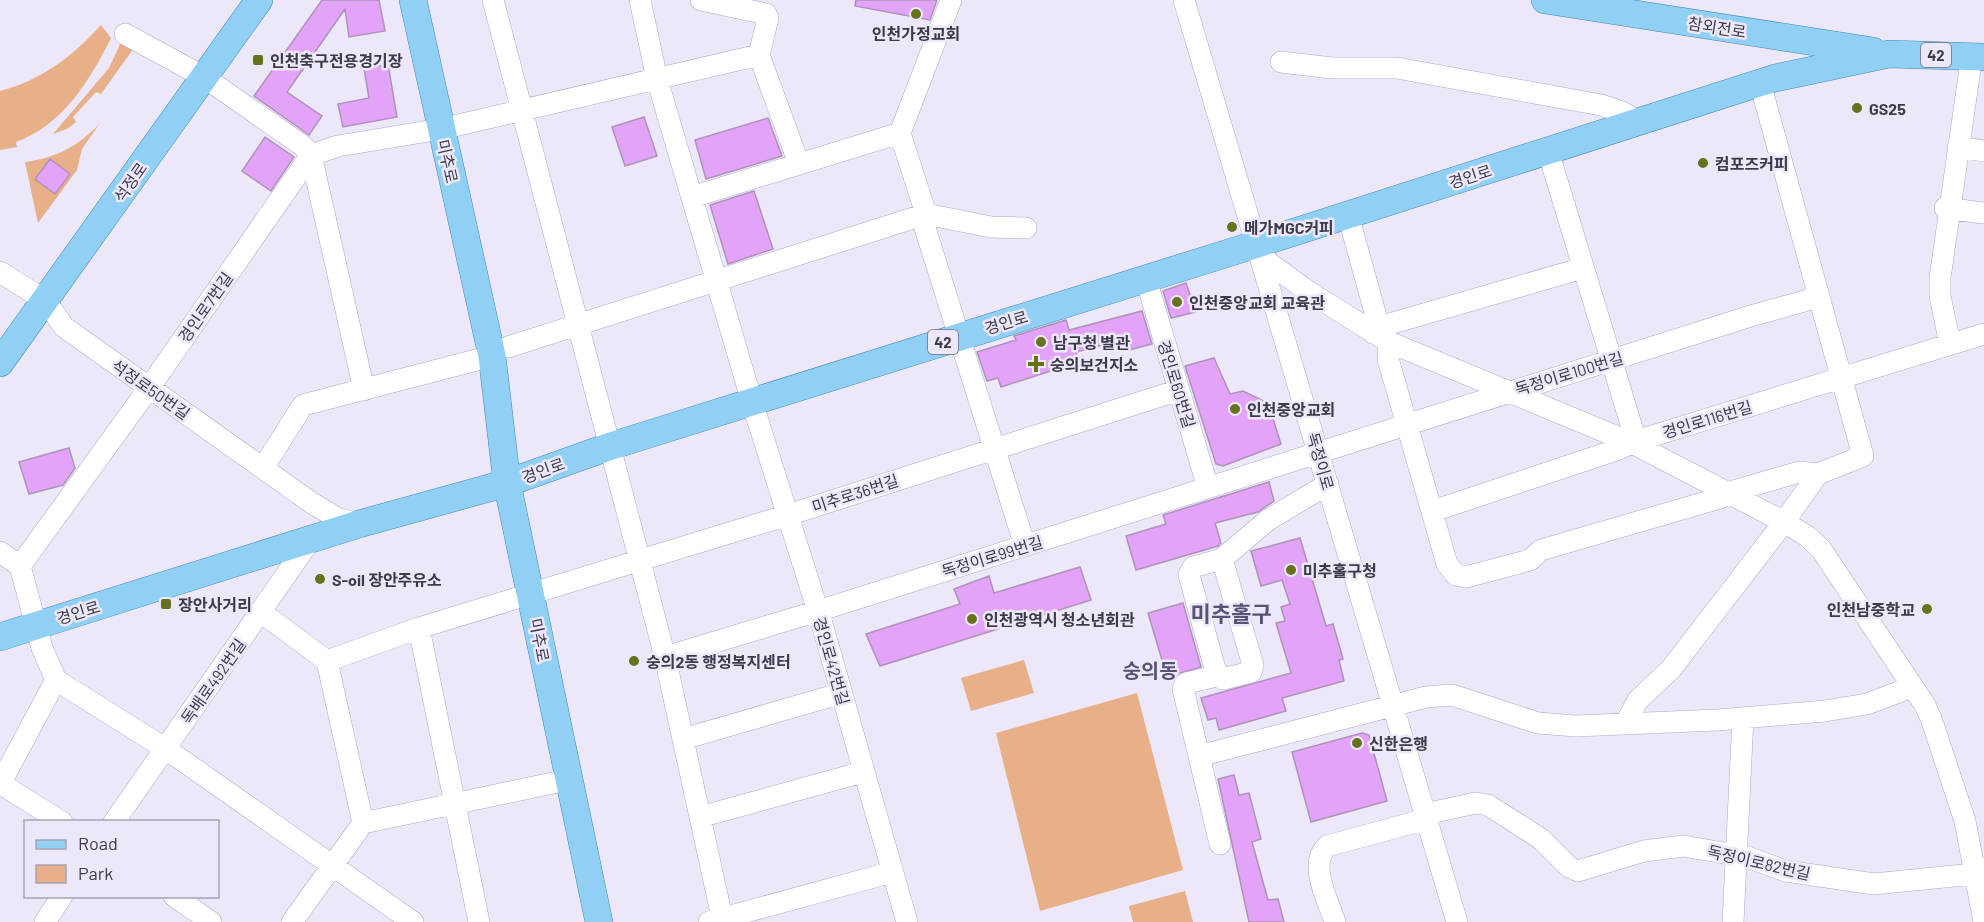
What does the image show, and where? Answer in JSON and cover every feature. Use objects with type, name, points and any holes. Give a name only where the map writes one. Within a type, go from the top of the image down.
[{"type":"main road","name":"석정로","points":[[0,363],[259,0]]},
{"type":"main road","name":"미추로","points":[[413,0],[441,129],[500,352],[507,483],[567,780],[599,922]]},
{"type":"main road","name":"참외전로","points":[[1545,0],[1889,54]]},
{"type":"main road","name":"경인로","points":[[0,637],[359,524],[507,483],[611,446],[1146,279],[1258,248],[1348,215],[1760,83],[1889,54],[1978,56]]},
{"type":"street","points":[[493,0],[665,657],[700,818],[718,920],[892,872]]},
{"type":"street","name":"경인로42번길","points":[[640,0],[657,79],[752,402],[818,611],[907,922]]},
{"type":"street","points":[[701,0],[766,14],[768,18],[759,55],[799,164]]},
{"type":"street","points":[[951,0],[900,133],[926,214],[925,228],[1025,546]]},
{"type":"street","name":"독정이로","points":[[1184,0],[1457,922]]},
{"type":"street","points":[[125,34],[204,77],[303,146],[311,154],[364,390]]},
{"type":"street","points":[[311,154],[338,146],[441,129],[759,55]]},
{"type":"street","points":[[1950,344],[1940,296],[1940,278],[1947,208],[1978,56]]},
{"type":"street","points":[[1281,62],[1332,68],[1397,68],[1601,105],[1622,112],[1639,122]]},
{"type":"street","points":[[1348,215],[1447,564],[1456,575],[1466,577],[1530,560],[1541,550],[1720,498],[1730,492],[1799,472],[1818,474],[1863,456],[1760,83]]},
{"type":"street","points":[[692,196],[900,133]]},
{"type":"street","points":[[1958,147],[1984,151]]},
{"type":"street","points":[[1548,151],[1634,442]]},
{"type":"street","name":"경인로7번길","points":[[20,566],[149,388],[311,154]]},
{"type":"street","points":[[1947,208],[1984,213]]},
{"type":"street","points":[[263,468],[298,408],[500,352],[578,323],[926,214],[991,227],[1026,228]]},
{"type":"street","points":[[1258,248],[1269,263],[1310,292],[1380,334],[1507,393],[1634,442],[1730,492],[1807,536],[1821,549],[1932,721],[1979,871],[1984,922]]},
{"type":"street","points":[[1380,334],[1583,268]]},
{"type":"street","points":[[0,272],[46,301]]},
{"type":"street","name":"경인로60번길","points":[[1146,279],[1208,488]]},
{"type":"street","name":"독정이로100번길","points":[[1318,451],[1820,297]]},
{"type":"street","name":"석정로50번길","points":[[46,301],[64,327],[149,388],[312,503],[337,518],[359,524]]},
{"type":"street","name":"경인로116번길","points":[[1433,510],[1634,442],[1984,334]]},
{"type":"street","name":"미추로36번길","points":[[327,661],[418,628],[788,515],[1179,390]]},
{"type":"street","name":"독정이로99번길","points":[[665,657],[1025,546],[1318,451]]},
{"type":"street","points":[[1625,724],[1638,700],[1671,669],[1818,474]]},
{"type":"street","points":[[1216,676],[1189,574],[1193,567],[1222,559],[1268,520],[1328,484]]},
{"type":"street","name":"독배로492번길","points":[[115,820],[261,612],[307,541],[315,526],[316,511],[312,503]]},
{"type":"street","points":[[0,552],[20,566],[36,625],[56,680],[166,749],[413,922]]},
{"type":"street","points":[[1221,844],[1183,689],[1186,683],[1216,676],[1223,679],[1251,672],[1254,665],[1222,559]]},
{"type":"street","points":[[261,612],[327,661],[363,823]]},
{"type":"street","points":[[418,628],[478,922]]},
{"type":"street","points":[[56,680],[0,784],[59,820]]},
{"type":"street","points":[[1199,756],[1426,697],[1452,695],[1538,723],[1576,726],[1743,717],[1867,704],[1912,687]]},
{"type":"street","points":[[683,739],[842,693]]},
{"type":"street","points":[[1733,922],[1743,717]]},
{"type":"street","points":[[700,818],[863,772]]},
{"type":"street","points":[[292,922],[363,823],[567,780]]},
{"type":"street","name":"독정이로82번길","points":[[1426,817],[1476,803],[1488,805],[1541,839],[1569,867],[1578,871],[1644,850],[1683,846],[1738,855],[1786,872],[1874,884],[1979,871]]},
{"type":"street","points":[[1335,922],[1318,867],[1321,853],[1327,846],[1426,817]]},
{"type":"street","points":[[45,922],[61,898]]},
{"type":"street","points":[[175,898],[211,922]]},
{"type":"green space","points":[[101,25],[111,38],[94,70],[73,99],[48,124],[16,142],[17,147],[0,150],[0,91],[30,80],[56,66]]},
{"type":"green space","points":[[122,40],[134,48],[101,94],[96,92],[73,117],[76,122],[67,129],[53,134],[109,68]]},
{"type":"green space","points":[[100,123],[82,149],[77,170],[38,223],[25,162],[66,150]],"holes":[[[50,160],[55,193],[35,179]]]},
{"type":"green space","points":[[1024,660],[1034,693],[971,711],[961,678]]},
{"type":"green space","points":[[1137,693],[1183,870],[1040,911],[996,733]]},
{"type":"green space","points":[[1185,891],[1193,922],[1133,922],[1129,906]]},
{"type":"building","points":[[322,0],[379,0],[385,31],[349,37],[345,9],[287,92],[322,116],[309,135],[254,96]]},
{"type":"building","name":"인천가정교회","points":[[856,0],[937,0],[930,20],[855,6]]},
{"type":"building","points":[[388,64],[397,117],[343,127],[338,104],[369,98],[364,69]]},
{"type":"building","points":[[644,117],[657,156],[625,166],[612,127]]},
{"type":"building","points":[[768,118],[782,156],[706,179],[695,140]]},
{"type":"building","points":[[265,137],[294,157],[271,191],[242,171]]},
{"type":"building","points":[[50,159],[70,174],[55,194],[35,179]]},
{"type":"building","points":[[754,191],[773,249],[728,264],[710,205]]},
{"type":"building","name":"인천중앙교회 교육관","points":[[1186,283],[1196,312],[1171,318],[1163,291]]},
{"type":"building","points":[[1142,311],[1152,344],[1129,350],[1125,339],[1076,352],[1079,362],[1001,387],[998,378],[987,381],[977,352],[1016,340],[1014,336],[1066,320],[1069,330]]},
{"type":"building","name":"인천중앙교회","points":[[1214,358],[1230,394],[1243,391],[1268,403],[1281,444],[1223,466],[1216,464],[1185,366]]},
{"type":"building","points":[[69,448],[75,468],[63,485],[29,494],[19,462]]},
{"type":"building","points":[[1269,482],[1274,501],[1258,512],[1215,523],[1221,543],[1218,546],[1136,570],[1126,536],[1166,524],[1163,515]]},
{"type":"building","points":[[1300,538],[1326,626],[1333,624],[1343,659],[1339,660],[1344,681],[1282,698],[1286,711],[1219,730],[1216,718],[1208,720],[1201,698],[1291,673],[1276,623],[1285,621],[1281,607],[1290,604],[1282,580],[1261,586],[1251,551]]},
{"type":"building","name":"인천광역시 청소년회관","points":[[1080,567],[1091,600],[880,666],[866,634],[960,604],[954,589],[989,576],[994,593]]},
{"type":"building","points":[[1183,603],[1201,667],[1167,677],[1148,613]]},
{"type":"building","points":[[1362,733],[1369,735],[1387,801],[1311,822],[1292,752]]},
{"type":"building","points":[[1234,775],[1239,795],[1249,793],[1261,839],[1252,842],[1268,900],[1278,899],[1284,922],[1249,922],[1218,779]]},
{"type":"place","name":"인천가정교회","points":[[916,14]]},
{"type":"place","name":"인천축구전용경기장","points":[[258,60]]},
{"type":"place","name":"GS25","points":[[1857,108]]},
{"type":"place","name":"컴포즈커피","points":[[1703,163]]},
{"type":"place","name":"메가MGC커피","points":[[1232,227]]},
{"type":"place","name":"인천중앙교회 교육관","points":[[1177,302]]},
{"type":"place","name":"남구청 별관","points":[[1041,342]]},
{"type":"place","name":"숭의보건지소","points":[[1036,364]]},
{"type":"place","name":"인천중앙교회","points":[[1235,409]]},
{"type":"place","name":"미추홀구청","points":[[1291,570]]},
{"type":"place","name":"S-oil 장안주유소","points":[[320,579]]},
{"type":"place","name":"장안사거리","points":[[166,604]]},
{"type":"place","name":"인천남중학교","points":[[1927,609]]},
{"type":"place","name":"인천광역시 청소년회관","points":[[972,619]]},
{"type":"place","name":"숭의2동 행정복지센터","points":[[634,661]]},
{"type":"place","name":"신한은행","points":[[1357,743]]},
{"type":"district","name":"미추홀구","points":[[1231,613]]},
{"type":"district","name":"숭의동","points":[[1150,670]]}]
